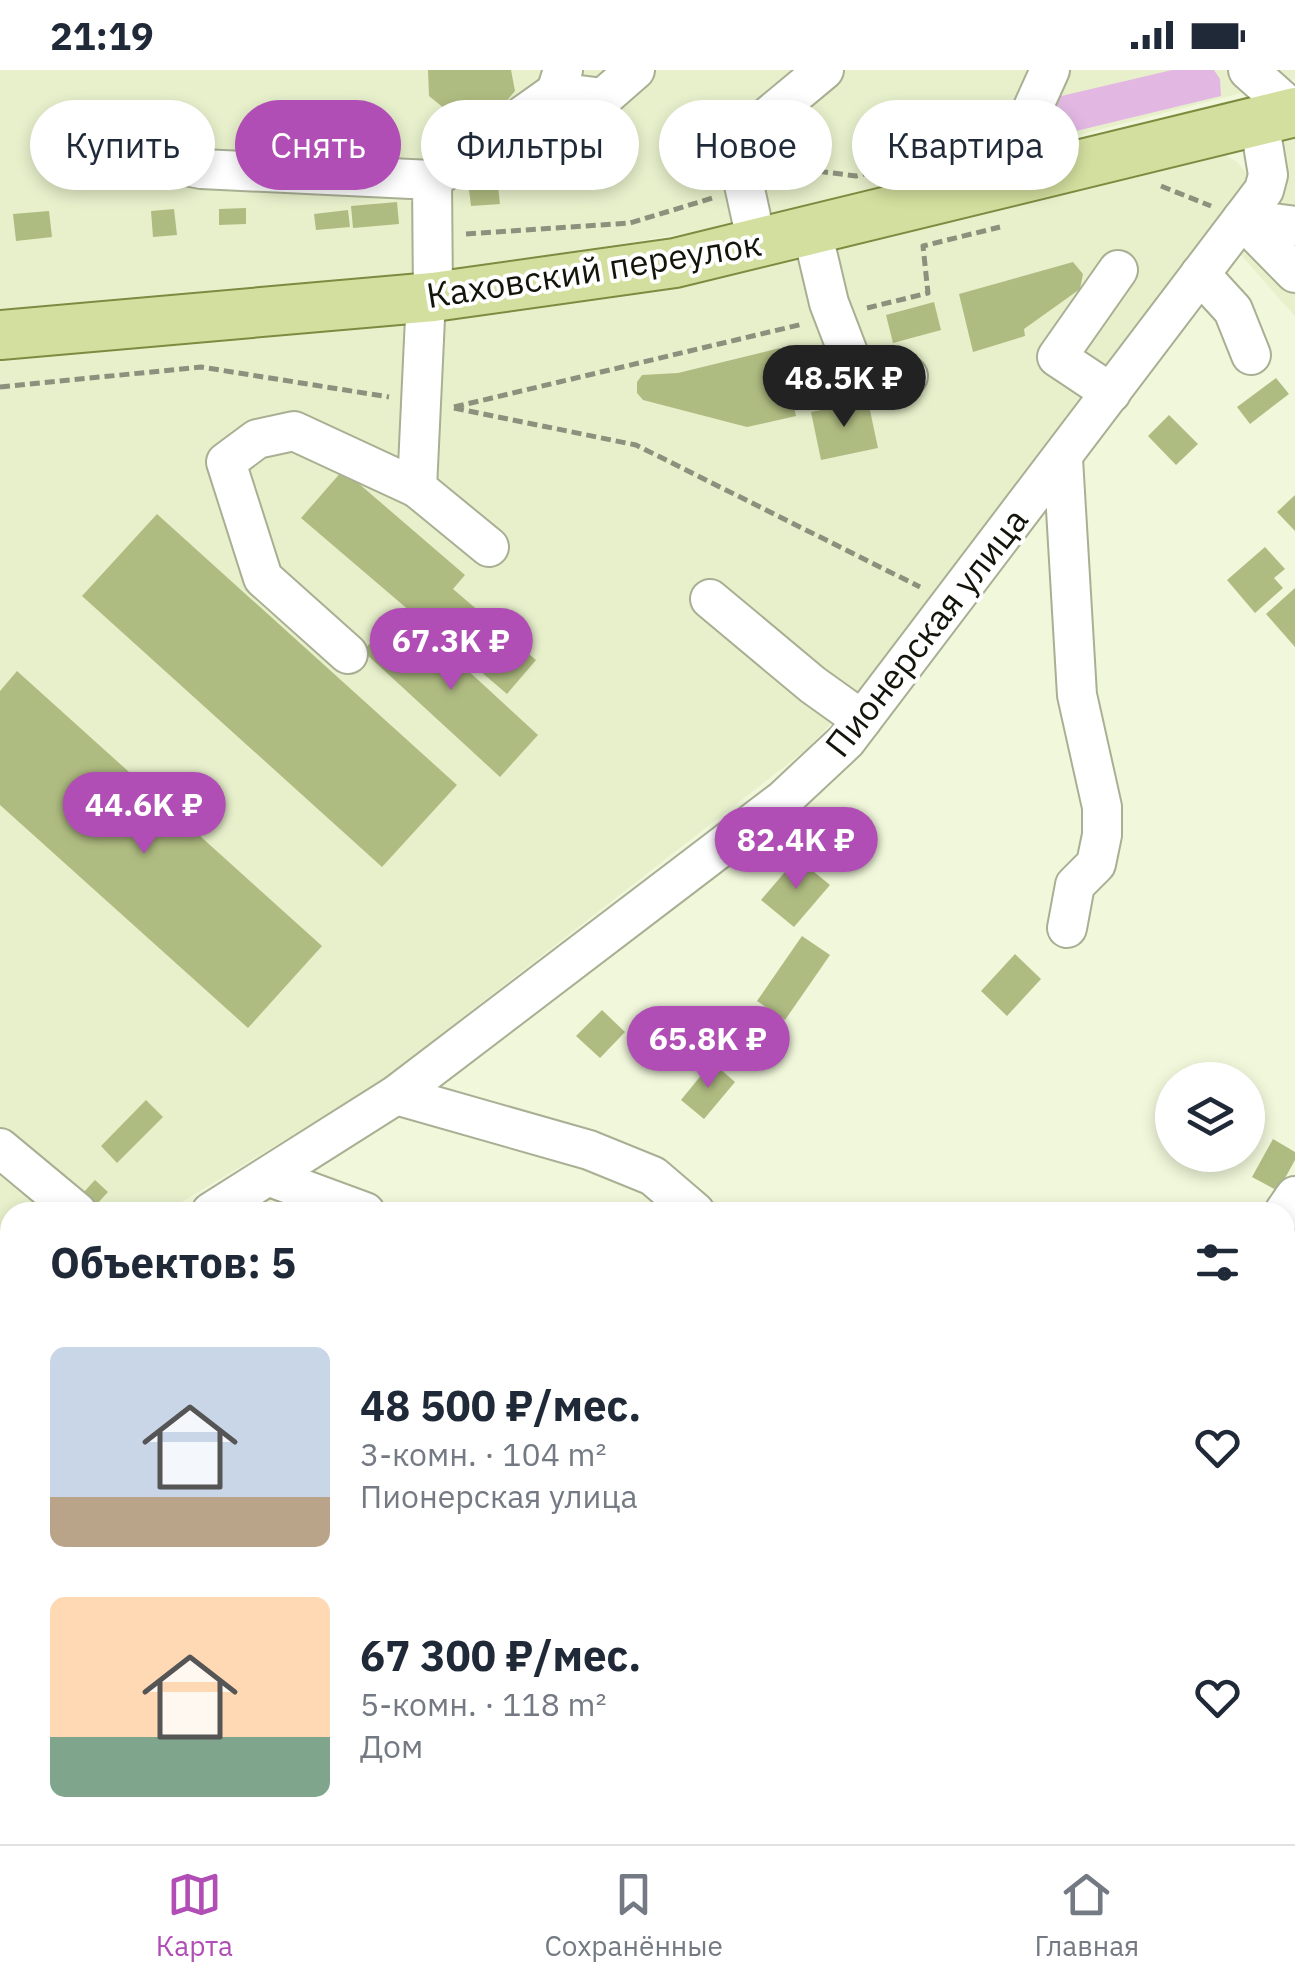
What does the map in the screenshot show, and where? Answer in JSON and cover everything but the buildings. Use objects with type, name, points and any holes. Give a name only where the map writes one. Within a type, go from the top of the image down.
[{"type":"main road","name":"Каховский переулок","points":[[1079,164],[1283,115]]},
{"type":"main road","name":"Каховский переулок","points":[[0,335],[429,297],[676,263],[973,190]]},
{"type":"street","points":[[535,100],[560,81],[603,98],[635,70]]},
{"type":"street","points":[[757,244],[735,144],[824,70]]},
{"type":"street","points":[[1036,100],[1050,70]]},
{"type":"street","points":[[1248,70],[1283,115]]},
{"type":"street","name":"Пионерская улица","points":[[228,1202],[396,1096],[783,800],[846,741],[1264,190],[1283,115]]},
{"type":"street","points":[[215,170],[421,179]]},
{"type":"street","points":[[418,488],[432,190]]},
{"type":"street","points":[[1242,218],[1295,226]]},
{"type":"street","points":[[1242,218],[1295,273]]},
{"type":"street","points":[[812,231],[828,303],[852,363],[908,376]]},
{"type":"street","points":[[1111,393],[1056,356],[1118,270]]},
{"type":"street","points":[[1200,274],[1233,310],[1251,355]]},
{"type":"street","points":[[348,654],[263,578],[226,462],[257,439],[294,431],[418,488],[489,547]]},
{"type":"street","points":[[1063,458],[1078,695],[1102,808],[1096,864],[1076,885],[1066,928]]},
{"type":"street","points":[[710,600],[862,720]]},
{"type":"street","points":[[396,1096],[590,1150],[653,1176],[683,1202]]},
{"type":"street","points":[[0,1148],[65,1202]]},
{"type":"street","points":[[270,1177],[338,1202]]},
{"type":"path","points":[[0,388],[201,367],[422,402],[636,444],[952,604]]},
{"type":"shaded area","points":[[0,70],[1295,70],[1295,79],[1079,135],[1079,100],[852,100],[852,190],[867,190],[724,227],[396,281],[0,318]]},
{"type":"shaded area","points":[[1172,70],[1214,70],[1220,79],[1221,96],[1079,130],[1079,100],[1055,100]]},
{"type":"shaded area","points":[[1295,127],[1295,316],[1232,245],[1268,133]]},
{"type":"shaded area","points":[[1210,153],[1223,154],[1247,174],[1243,195],[842,712],[807,749],[376,1085],[182,1202],[0,1202],[0,354],[408,321],[678,287],[1063,190],[1079,190],[1079,186]]}]
